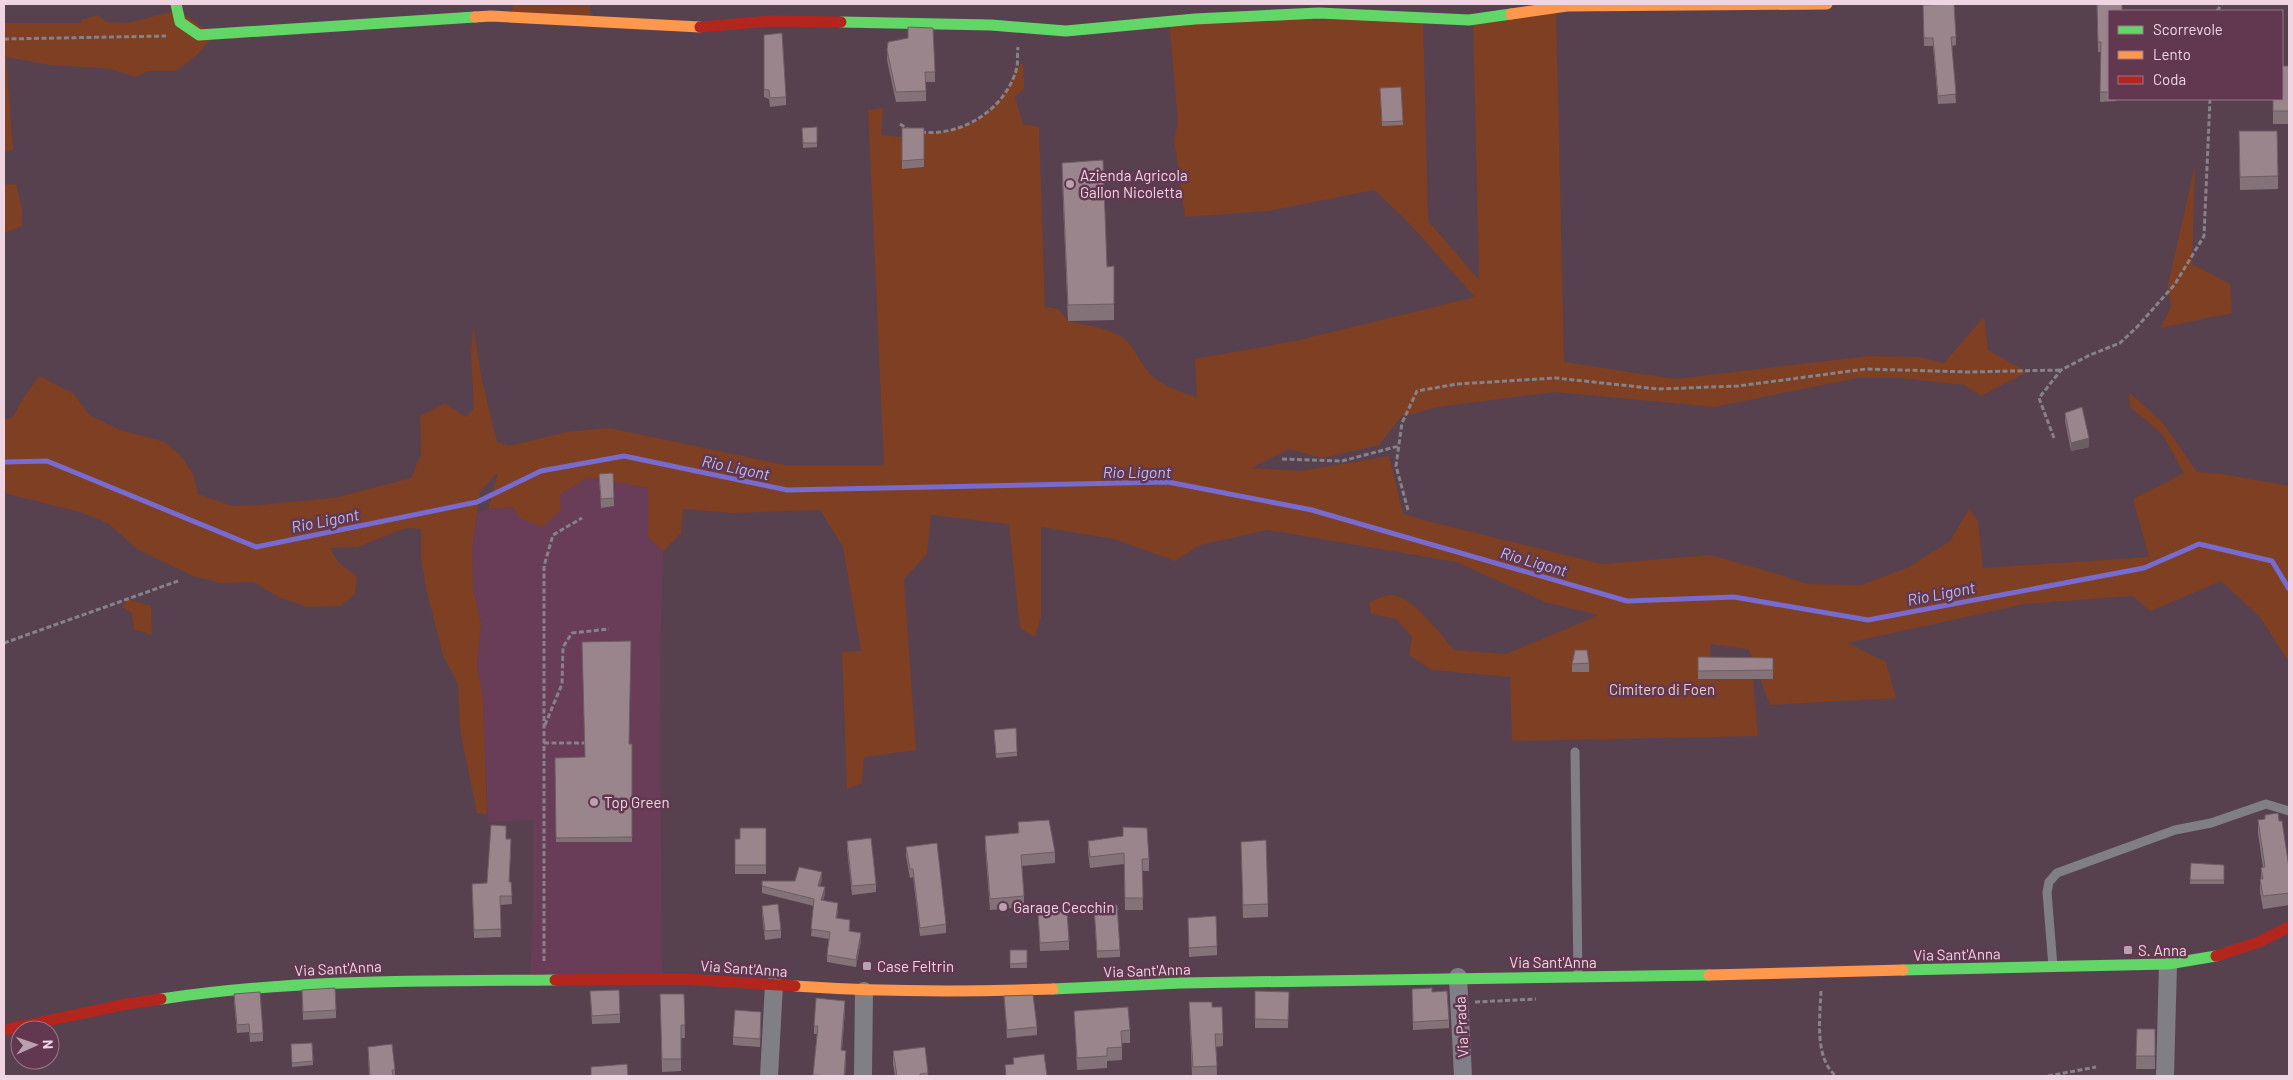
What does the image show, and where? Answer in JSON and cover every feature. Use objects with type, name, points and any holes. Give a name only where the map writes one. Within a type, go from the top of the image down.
[{"type":"main road","points":[[176,4],[180,22],[199,36],[491,16],[698,27],[771,21],[991,25],[1066,32],[1195,18],[1319,13],[1469,20],[1567,6],[1827,4]]},
{"type":"main road","name":"Via Sant'Anna","points":[[4,1030],[126,1004],[228,989],[356,981],[684,979],[864,991],[975,992],[1181,983],[1458,977],[1578,977],[2168,964],[2222,955],[2252,946],[2289,927]]},
{"type":"street","points":[[2165,1076],[2168,964]]},
{"type":"street","name":"Via Prada","points":[[1458,977],[1463,1076]]},
{"type":"street","points":[[769,1076],[774,985]]},
{"type":"street","points":[[863,1076],[864,991]]},
{"type":"lane","points":[[1575,752],[1578,977]]},
{"type":"lane","points":[[2053,967],[2047,892],[2049,882],[2057,873],[2175,830],[2211,822],[2266,804],[2289,811]]},
{"type":"path","points":[[917,131],[942,132],[963,128],[993,108],[1007,89],[1017,66],[1018,46],[1011,27]]},
{"type":"path","points":[[4,39],[171,36]]},
{"type":"path","points":[[2054,438],[2039,398],[2061,370],[2090,354],[2120,343],[2137,328],[2174,284],[2204,236],[2210,100]]},
{"type":"path","points":[[900,124],[903,128],[910,130]]},
{"type":"path","points":[[1408,510],[1396,466],[1402,423],[1417,391],[1457,384],[1556,378],[1658,389],[1738,386],[1866,369],[1968,372],[2061,370]]},
{"type":"path","points":[[1282,459],[1342,461],[1399,446]]},
{"type":"path","points":[[544,980],[544,566],[553,536],[582,518]]},
{"type":"path","points":[[4,643],[178,581]]},
{"type":"path","points":[[544,728],[562,684],[563,647],[572,633],[609,629]]},
{"type":"path","points":[[544,743],[593,743]]},
{"type":"path","points":[[1820,972],[1822,1048],[1827,1067],[1836,1076]]},
{"type":"path","points":[[2048,1076],[2096,1067]]},
{"type":"shaded area","points":[[589,477],[648,488],[648,537],[663,551],[660,667],[662,979],[530,980],[533,908],[533,820],[488,822],[483,703],[477,665],[481,624],[473,588],[472,549],[477,513],[488,509],[514,507],[559,494]]},
{"type":"green space","points":[[512,4],[590,4],[590,21],[513,17]]},
{"type":"green space","name":"Cimitero di Foen","points":[[1556,8],[1564,362],[1675,379],[1869,356],[1919,357],[1944,363],[1984,317],[1988,350],[2027,372],[1981,396],[1964,385],[1900,378],[1858,378],[1714,407],[1554,392],[1438,407],[1401,417],[1379,445],[1322,458],[1289,449],[1251,468],[1301,471],[1389,456],[1403,514],[1427,521],[1602,564],[1710,555],[1807,584],[1861,585],[1909,567],[1950,541],[1969,509],[1978,521],[1983,568],[2149,557],[2133,499],[2184,473],[2162,434],[2130,407],[2129,392],[2163,423],[2197,472],[2223,474],[2289,486],[2289,662],[2260,617],[2221,581],[2151,611],[2132,596],[2025,604],[1847,643],[1886,662],[1896,698],[1770,705],[1749,649],[1710,644],[1711,666],[1753,679],[1758,736],[1512,741],[1510,677],[1432,670],[1409,655],[1412,637],[1396,619],[1371,614],[1369,602],[1388,595],[1399,597],[1417,608],[1454,650],[1506,654],[1599,615],[1545,602],[1456,562],[1268,530],[1200,545],[1175,561],[1114,539],[1041,527],[1041,617],[1035,637],[1020,628],[1009,524],[931,515],[927,554],[904,579],[916,750],[864,757],[862,783],[847,789],[842,652],[861,651],[843,547],[820,510],[732,513],[683,509],[681,533],[663,551],[648,537],[648,488],[589,477],[560,494],[561,510],[542,527],[520,518],[513,507],[488,509],[498,472],[480,492],[472,549],[473,588],[481,624],[477,665],[483,700],[487,814],[477,813],[460,730],[458,684],[443,655],[426,588],[421,558],[421,529],[406,528],[357,547],[330,548],[338,562],[357,577],[355,594],[341,606],[308,607],[280,598],[253,582],[221,583],[193,576],[137,549],[109,524],[83,513],[4,493],[4,419],[12,418],[39,376],[74,394],[89,415],[120,430],[165,442],[181,456],[193,474],[198,494],[232,506],[334,498],[411,478],[421,454],[420,416],[445,403],[466,417],[474,408],[471,355],[473,325],[482,381],[497,442],[509,446],[566,432],[609,428],[785,465],[884,465],[868,110],[883,108],[881,135],[902,137],[902,169],[924,167],[924,133],[961,127],[972,123],[991,110],[1007,89],[1015,71],[1023,63],[1024,89],[1015,97],[1023,124],[1039,127],[1045,310],[1046,307],[1058,309],[1068,321],[1101,328],[1120,336],[1129,343],[1147,370],[1157,380],[1197,397],[1195,359],[1295,341],[1475,297],[1407,221],[1374,190],[1269,211],[1185,217],[1174,140],[1178,122],[1169,21],[1423,18],[1428,221],[1479,280],[1473,20]]},
{"type":"green space","points":[[178,10],[214,35],[198,54],[176,71],[149,71],[134,77],[112,69],[50,65],[6,57],[13,150],[4,152],[4,23],[81,23],[82,20],[97,15],[107,22],[128,23]]},
{"type":"green space","points":[[2195,165],[2192,264],[2230,284],[2232,313],[2160,328],[2171,307],[2168,285]]},
{"type":"green space","points":[[16,184],[22,209],[22,226],[4,233],[4,185]]},
{"type":"green space","points":[[128,599],[151,606],[152,635],[134,629],[132,613],[122,607]]},
{"type":"building","points":[[1954,4],[1956,37],[1951,37],[1956,94],[1938,96],[1933,38],[1924,38],[1923,5]]},
{"type":"building","points":[[2097,4],[2122,4],[2122,10],[2108,10],[2108,92],[2100,92],[2101,42],[2098,42]]},
{"type":"building","points":[[908,27],[933,28],[935,72],[925,72],[926,91],[896,92],[887,50],[888,42],[908,38]]},
{"type":"building","points":[[782,33],[786,97],[770,98],[769,90],[764,89],[764,35]]},
{"type":"building","points":[[2283,66],[2289,66],[2289,111],[2273,111],[2273,100],[2283,100]]},
{"type":"building","points":[[1401,87],[1403,121],[1382,122],[1380,88]]},
{"type":"building","points":[[817,127],[817,143],[803,143],[802,128]]},
{"type":"building","points":[[902,128],[924,128],[924,159],[902,161]]},
{"type":"building","points":[[2239,131],[2277,131],[2278,176],[2240,177]]},
{"type":"building","points":[[1103,160],[1107,267],[1114,266],[1114,304],[1068,305],[1062,163]]},
{"type":"building","points":[[2082,407],[2089,438],[2071,443],[2065,413]]},
{"type":"building","points":[[613,473],[614,498],[601,499],[599,474]]},
{"type":"building","points":[[631,641],[629,744],[632,744],[632,837],[556,838],[555,758],[585,757],[582,642]]},
{"type":"building","points":[[1575,650],[1587,650],[1589,663],[1572,664]]},
{"type":"building","points":[[1698,657],[1773,658],[1773,670],[1698,671]]},
{"type":"building","points":[[1016,728],[1017,752],[996,754],[994,730]]},
{"type":"building","points":[[2278,813],[2279,821],[2282,821],[2289,868],[2289,893],[2263,896],[2260,879],[2263,879],[2261,868],[2265,867],[2258,820],[2265,819],[2265,815]]},
{"type":"building","points":[[1049,820],[1055,852],[1021,855],[1024,896],[990,899],[985,836],[1019,833],[1018,822]]},
{"type":"building","points":[[491,825],[506,826],[506,839],[511,839],[509,882],[511,882],[512,896],[500,896],[501,929],[474,930],[472,884],[487,883]]},
{"type":"building","points":[[1123,827],[1147,828],[1149,859],[1142,859],[1143,898],[1125,898],[1124,853],[1090,857],[1088,841],[1123,836]]},
{"type":"building","points":[[740,828],[766,828],[766,865],[735,865],[735,839],[740,839]]},
{"type":"building","points":[[871,838],[876,884],[852,886],[847,841]]},
{"type":"building","points":[[1266,840],[1268,904],[1243,905],[1241,842]]},
{"type":"building","points":[[937,843],[946,924],[920,928],[913,869],[910,869],[906,847]]},
{"type":"building","points":[[2191,863],[2224,865],[2224,880],[2190,880]]},
{"type":"building","points":[[799,867],[822,872],[818,886],[825,887],[821,900],[838,903],[836,918],[850,920],[849,931],[861,933],[856,960],[827,955],[830,932],[811,929],[814,899],[762,886],[762,881],[795,881]]},
{"type":"building","points":[[778,904],[781,930],[765,931],[762,906]]},
{"type":"building","points":[[1117,905],[1120,950],[1097,951],[1094,907]]},
{"type":"building","points":[[1067,911],[1069,941],[1040,943],[1038,913]]},
{"type":"building","points":[[1216,916],[1217,946],[1189,948],[1188,918]]},
{"type":"building","points":[[1010,950],[1027,950],[1027,963],[1010,964]]},
{"type":"building","points":[[335,988],[336,1010],[303,1012],[302,990]]},
{"type":"building","points":[[1432,988],[1432,992],[1447,991],[1449,1020],[1413,1022],[1412,989]]},
{"type":"building","points":[[619,990],[620,1014],[592,1016],[590,991]]},
{"type":"building","points":[[1255,991],[1289,992],[1288,1020],[1255,1019]]},
{"type":"building","points":[[260,992],[263,1033],[250,1034],[249,1024],[237,1025],[234,994]]},
{"type":"building","points":[[660,994],[684,994],[685,1025],[681,1025],[681,1059],[662,1059]]},
{"type":"building","points":[[1033,995],[1037,1027],[1007,1030],[1004,996]]},
{"type":"building","points":[[816,998],[845,1001],[841,1050],[846,1051],[844,1076],[813,1075],[818,1026],[814,1026]]},
{"type":"building","points":[[1189,1002],[1212,1002],[1212,1007],[1222,1007],[1223,1034],[1215,1034],[1217,1066],[1193,1067]]},
{"type":"building","points":[[1128,1007],[1130,1030],[1121,1031],[1122,1047],[1107,1048],[1107,1056],[1077,1058],[1074,1011]]},
{"type":"building","points":[[735,1010],[761,1012],[760,1039],[733,1037]]},
{"type":"building","points":[[2137,1029],[2155,1029],[2155,1056],[2136,1056]]},
{"type":"building","points":[[312,1043],[313,1061],[292,1063],[291,1044]]},
{"type":"building","points":[[392,1044],[395,1070],[392,1070],[393,1076],[370,1076],[368,1047]]},
{"type":"building","points":[[925,1047],[928,1073],[920,1074],[920,1076],[897,1076],[893,1051]]},
{"type":"building","points":[[1044,1054],[1047,1076],[1006,1076],[1005,1065],[1014,1064],[1013,1058]]},
{"type":"building","points":[[627,1064],[628,1076],[591,1076],[591,1067]]},
{"type":"waterway","name":"Rio Ligont","points":[[4,462],[47,461],[256,547],[477,502],[541,471],[624,456],[787,490],[1168,482],[1312,510],[1627,601],[1734,597],[1868,620],[2144,568],[2199,544],[2272,561],[2289,589]]},
{"type":"traffic: fast","points":[[176,4],[180,22],[199,35],[475,17]]},
{"type":"traffic: fast","points":[[841,22],[991,25],[1066,31],[1195,19],[1319,13],[1469,20],[1511,14]]},
{"type":"traffic: fast","points":[[1903,970],[2168,964],[2216,956]]},
{"type":"traffic: fast","points":[[1053,989],[1181,983],[1709,975]]},
{"type":"traffic: fast","points":[[161,999],[210,992],[309,984],[555,980]]},
{"type":"traffic: slow","points":[[1511,14],[1567,6],[1827,4]]},
{"type":"traffic: slow","points":[[475,17],[491,16],[700,27]]},
{"type":"traffic: slow","points":[[1709,975],[1903,970]]},
{"type":"traffic: slow","points":[[795,986],[924,991],[1053,989]]},
{"type":"traffic: jam","points":[[700,27],[771,21],[841,22]]},
{"type":"traffic: jam","points":[[2216,956],[2259,942],[2289,927]]},
{"type":"traffic: jam","points":[[555,980],[684,979],[795,986]]},
{"type":"traffic: jam","points":[[4,1030],[127,1004],[161,999]]},
{"type":"place","name":"Azienda Agricola Gallon Nicoletta","points":[[1070,184]]},
{"type":"place","name":"Top Green","points":[[594,802]]},
{"type":"place","name":"Garage Cecchin","points":[[1003,907]]},
{"type":"place","name":"S. Anna","points":[[2128,950]]},
{"type":"place","name":"Case Feltrin","points":[[867,966]]}]
